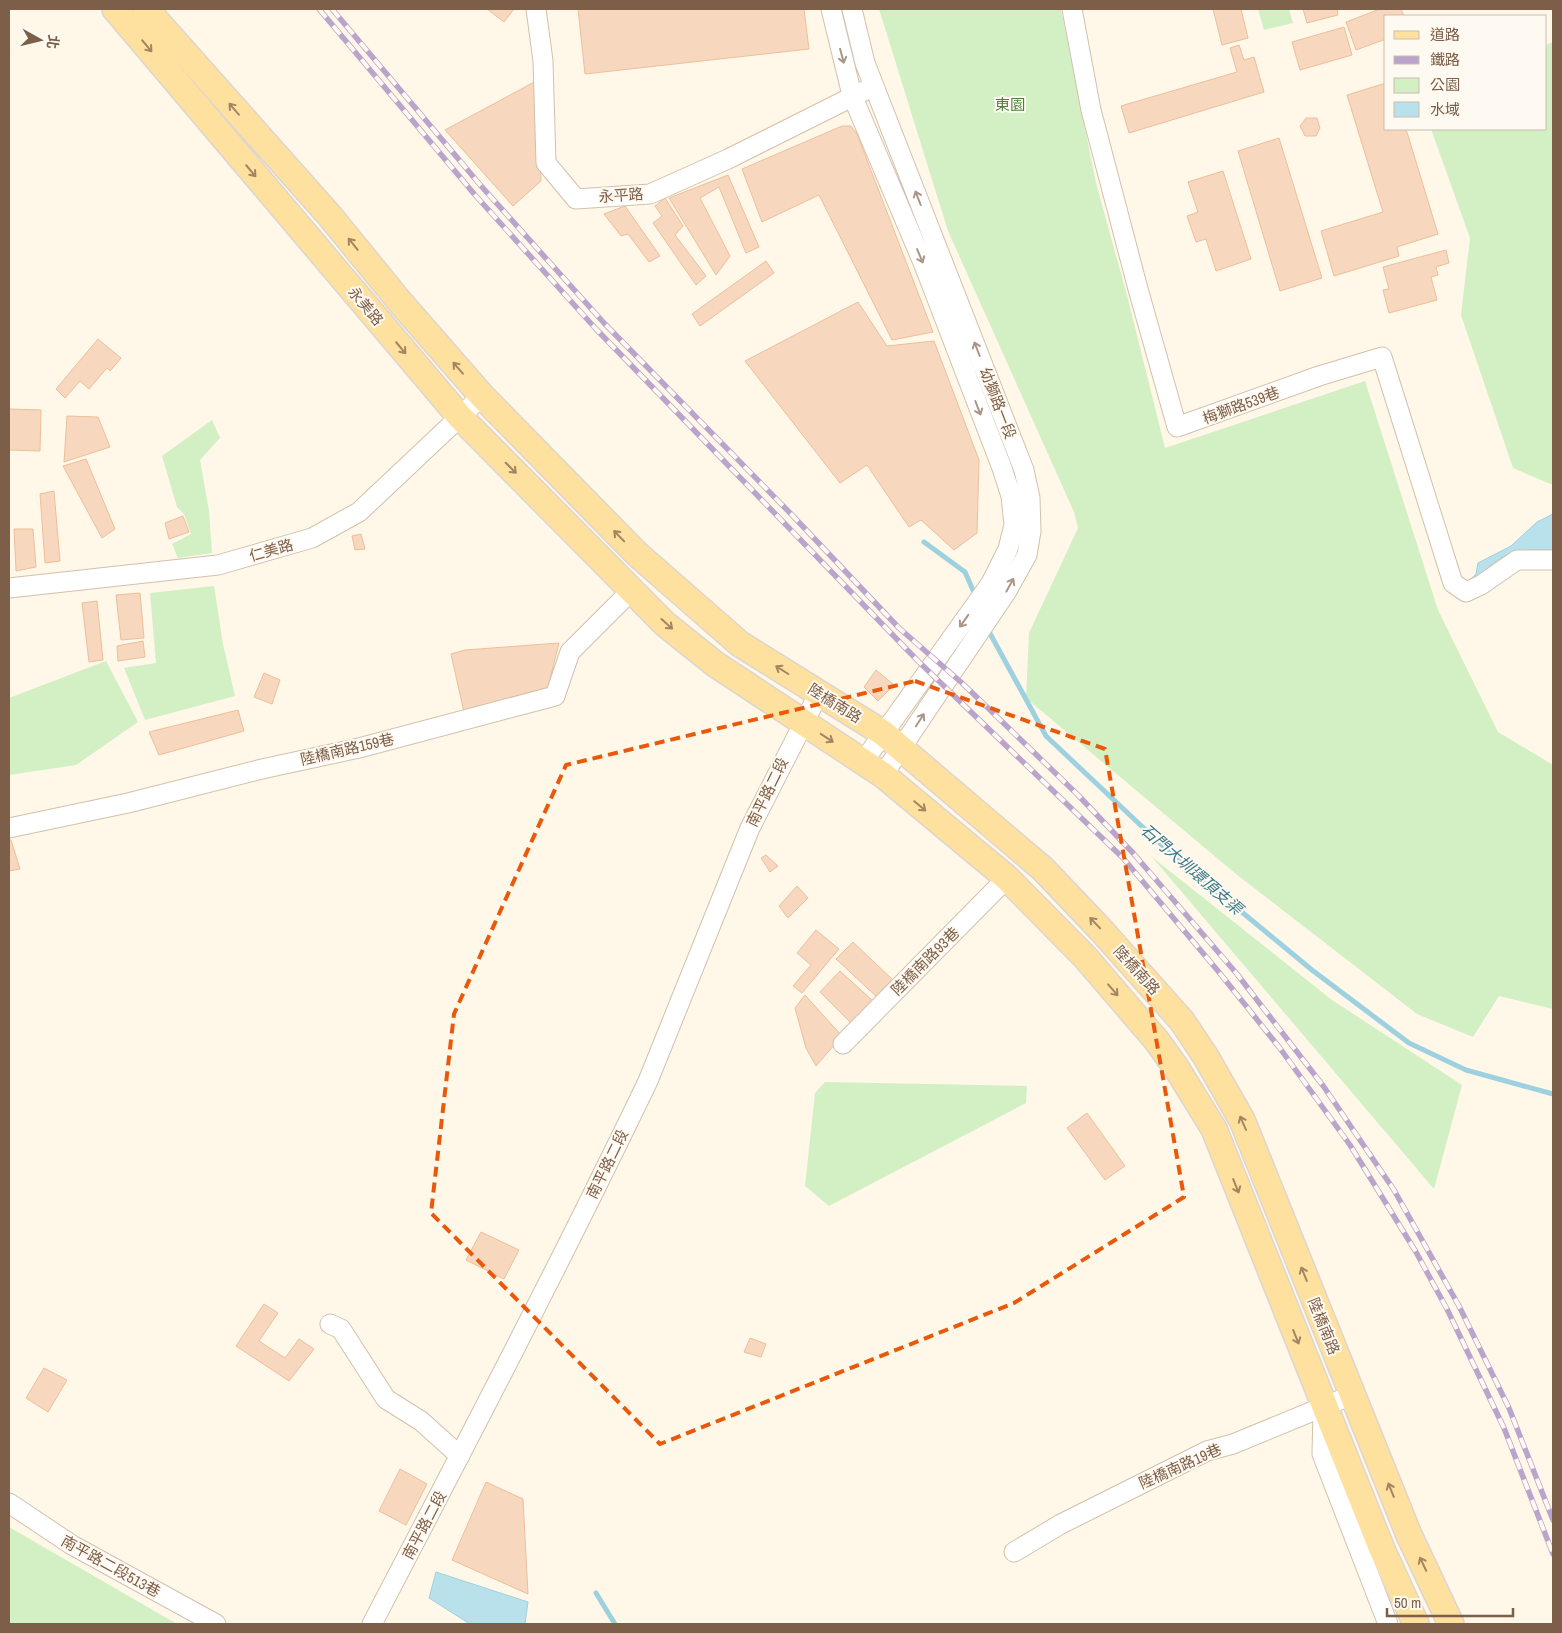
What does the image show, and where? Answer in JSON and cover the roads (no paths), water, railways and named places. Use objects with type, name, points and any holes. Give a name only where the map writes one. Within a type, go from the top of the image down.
[{"type":"main road","name":"永美路","points":[[115,9],[460,417],[632,590]]},
{"type":"main road","name":"永美路","points":[[146,9],[329,215],[400,302],[482,396],[654,570]]},
{"type":"main road","name":"陸橋南路","points":[[654,570],[740,644],[892,741],[1043,869],[1101,930],[1182,1021],[1206,1057],[1242,1120],[1409,1535],[1451,1624]]},
{"type":"main road","name":"陸橋南路","points":[[632,590],[665,624],[715,664],[873,768],[1007,878],[1085,957],[1157,1041],[1177,1069],[1214,1129],[1323,1406],[1381,1547],[1416,1624]]},
{"type":"street","name":"永平路","points":[[536,9],[543,61],[546,163],[576,199],[650,194],[728,159],[852,95],[875,87]]},
{"type":"street","name":"幼獅路一段","points":[[831,9],[852,95],[924,265],[1002,468],[1011,496],[1014,525],[1008,549],[990,583],[892,741]]},
{"type":"street","name":"幼獅路一段","points":[[852,9],[860,45],[875,87],[1024,470],[1030,498],[1031,531],[1027,555],[1007,592],[873,768]]},
{"type":"street","name":"梅獅路539巷","points":[[1072,9],[1091,110],[1138,290],[1178,427],[1319,376],[1382,357],[1453,583],[1466,592],[1481,585],[1517,560],[1553,560]]},
{"type":"street","name":"仁美路","points":[[9,588],[218,565],[312,538],[359,512],[482,396]]},
{"type":"street","name":"陸橋南路159巷","points":[[9,828],[128,802],[262,768],[359,748],[555,696],[570,652],[632,590]]},
{"type":"street","name":"南平路二段","points":[[372,1624],[589,1202],[644,1088],[750,828],[819,693]]},
{"type":"street","name":"陸橋南路93巷","points":[[843,1044],[1007,878]]},
{"type":"street","points":[[330,1324],[341,1329],[386,1399],[421,1421],[460,1456]]},
{"type":"street","name":"陸橋南路19巷","points":[[1014,1552],[1061,1524],[1190,1459],[1352,1395]]},
{"type":"street","name":"陸橋南路","points":[[1323,1406],[1322,1454],[1377,1600],[1388,1624]]},
{"type":"street","name":"南平路二段513巷","points":[[9,1503],[72,1546],[216,1624]]},
{"type":"water","points":[[1553,514],[1553,550],[1528,550],[1508,555],[1491,565],[1473,584],[1469,581],[1476,574],[1478,563],[1511,546],[1537,522]]},
{"type":"water","points":[[436,1572],[528,1602],[525,1624],[470,1624],[429,1598]]},
{"type":"waterway","name":"石門大圳環頂支渠","points":[[924,542],[965,572],[976,597]]},
{"type":"waterway","name":"石門大圳環頂支渠","points":[[987,628],[1046,736],[1168,851],[1312,970],[1409,1043],[1466,1070],[1553,1094]]},
{"type":"waterway","points":[[596,1593],[615,1624]]},
{"type":"railway","points":[[319,9],[475,195],[596,329],[919,662],[1123,858],[1279,1047],[1350,1145],[1416,1252],[1447,1309],[1504,1428],[1553,1554]]},
{"type":"railway","points":[[332,9],[482,187],[604,323],[792,515],[899,628],[962,683],[1077,794],[1133,853],[1237,974],[1324,1087],[1394,1190],[1459,1306],[1509,1408],[1553,1520]]},
{"type":"park label","name":"東園","points":[[1010,104]]}]
